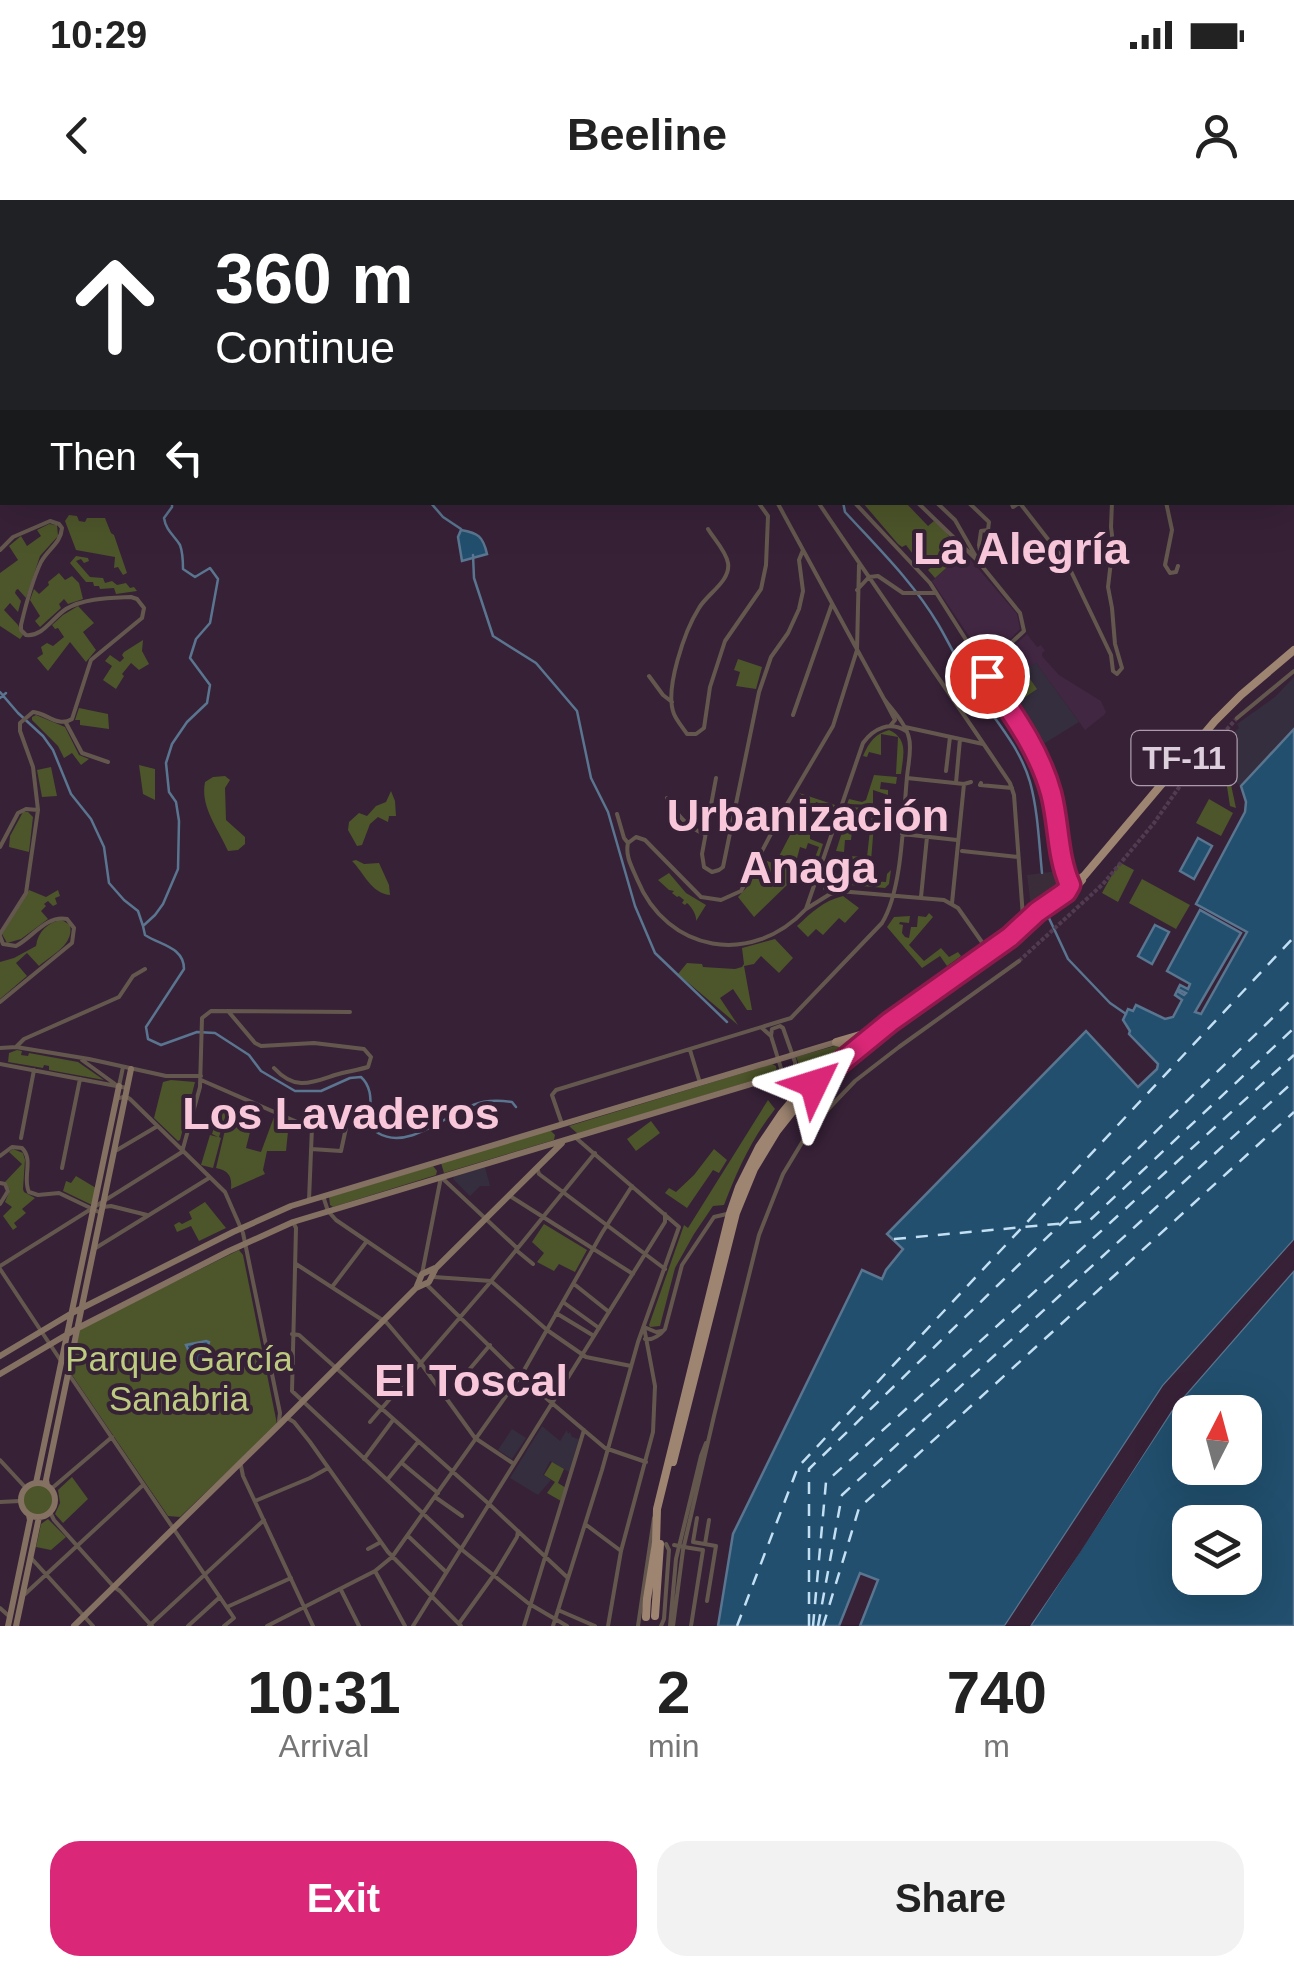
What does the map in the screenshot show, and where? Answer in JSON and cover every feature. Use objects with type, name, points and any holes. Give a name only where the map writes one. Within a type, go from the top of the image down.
[{"type":"main road","name":"TF-11","points":[[1072,887],[1215,722],[1294,650]]},
{"type":"main road","points":[[651,1616],[646,1599],[659,1510],[739,1188],[760,1147],[789,1104],[823,1071],[1072,887]]},
{"type":"main road","points":[[0,1356],[72,1313],[241,1228],[310,1200],[777,1060],[840,1045],[864,1034],[989,949]]},
{"type":"main road","points":[[898,1016],[922,992]]},
{"type":"main road","points":[[733,1213],[762,1154],[840,1045]]},
{"type":"main road","points":[[36,1482],[72,1313],[113,1152],[127,1068]]},
{"type":"main road","points":[[0,1374],[78,1328],[293,1222],[796,1071],[823,1071]]},
{"type":"main road","points":[[29,1515],[40,1517],[50,1512],[55,1500],[49,1487],[68,1373],[94,1249],[116,1099],[124,1090]]},
{"type":"main road","points":[[560,1126],[567,1139]]},
{"type":"main road","points":[[560,1126],[567,1139]]},
{"type":"main road","points":[[74,1626],[416,1288],[421,1277],[434,1272],[567,1139]]},
{"type":"main road","points":[[435,1162],[441,1177]]},
{"type":"main road","points":[[233,1232],[244,1244]]},
{"type":"main road","points":[[40,1332],[47,1345]]},
{"type":"main road","points":[[9,1622],[30,1520],[20,1501],[26,1487],[36,1482],[49,1487]]},
{"type":"main road","points":[[16,1626],[40,1517]]},
{"type":"street","points":[[708,529],[729,567],[726,577],[698,608],[677,661],[672,702],[674,714],[687,734],[704,728],[710,688],[725,641],[761,589],[768,516],[760,505]]},
{"type":"street","points":[[779,505],[895,720],[863,742],[806,909]]},
{"type":"street","points":[[820,505],[1012,788],[1026,920]]},
{"type":"street","points":[[857,505],[930,583],[1029,739],[1052,795],[1063,866],[1072,887]]},
{"type":"street","points":[[920,505],[977,560]]},
{"type":"street","points":[[939,505],[956,520],[982,568],[1020,613],[1024,631],[983,670]]},
{"type":"street","points":[[971,505],[989,522],[979,545],[982,568]]},
{"type":"street","points":[[1021,505],[1068,565],[1117,674],[1122,668],[1115,644],[1108,581],[1114,544],[1112,505]]},
{"type":"street","points":[[1167,505],[1172,530],[1165,565],[1170,573],[1176,572],[1178,566]]},
{"type":"street","points":[[0,550],[13,537],[50,521],[62,528],[60,540],[42,560],[21,621],[23,634],[40,633],[76,604],[131,597],[144,608],[142,618],[91,660],[72,718],[66,723],[59,722],[40,713],[21,720],[20,730],[33,767],[38,810],[26,893],[0,935],[1,944],[16,946],[59,917],[74,928],[72,943],[0,1002]]},
{"type":"street","points":[[716,778],[702,854],[704,867],[716,872],[723,866],[770,656],[788,633],[799,609],[803,591],[799,560],[803,550]]},
{"type":"street","points":[[617,814],[624,838],[645,840],[702,897],[721,900],[741,891],[833,726],[858,650],[858,565]]},
{"type":"street","points":[[857,590],[869,577],[878,576],[903,593],[936,593]]},
{"type":"street","points":[[794,715],[832,604]]},
{"type":"street","points":[[1237,718],[1294,672]]},
{"type":"street","points":[[649,676],[672,702]]},
{"type":"street","points":[[787,1038],[786,1026],[791,1018],[882,922],[894,894],[910,741],[884,699]]},
{"type":"street","points":[[66,723],[82,754],[108,762]]},
{"type":"street","points":[[890,726],[983,744]]},
{"type":"street","points":[[956,783],[964,740],[972,728]]},
{"type":"street","points":[[910,741],[918,733],[927,732]]},
{"type":"street","points":[[946,771],[950,737]]},
{"type":"street","points":[[906,778],[971,782]]},
{"type":"street","points":[[981,783],[1012,788]]},
{"type":"street","points":[[952,903],[964,784]]},
{"type":"street","points":[[666,798],[690,828],[705,834]]},
{"type":"street","points":[[0,848],[18,813],[38,810]]},
{"type":"street","points":[[902,834],[958,840]]},
{"type":"street","points":[[921,897],[927,837]]},
{"type":"street","points":[[630,841],[626,853],[648,904],[672,928],[698,940],[724,945],[775,934],[830,894]]},
{"type":"street","points":[[962,851],[1018,857]]},
{"type":"street","points":[[815,887],[816,894],[850,890],[952,903],[989,949]]},
{"type":"street","points":[[672,1626],[681,1560],[708,1439],[762,1226],[784,1174],[822,1114],[855,1082],[1019,962]]},
{"type":"street","points":[[16,1047],[24,1039],[119,996],[133,976],[145,969]]},
{"type":"street","points":[[40,1332],[0,1267],[182,1152],[201,1078],[202,1018],[211,1011],[350,1012]]},
{"type":"street","points":[[228,1012],[262,1046],[314,1043],[364,1049],[371,1057],[368,1067],[314,1084],[300,1084],[274,1068]]},
{"type":"street","points":[[560,1126],[552,1095],[556,1090],[791,1018]]},
{"type":"street","points":[[762,1028],[771,1036]]},
{"type":"street","points":[[789,1104],[772,1028],[783,1028],[796,1071]]},
{"type":"street","points":[[0,1048],[16,1047],[97,1065],[201,1078],[312,1127],[346,1128],[342,1151],[312,1149]]},
{"type":"street","points":[[690,1050],[700,1083]]},
{"type":"street","points":[[0,1064],[124,1090]]},
{"type":"street","points":[[97,1065],[225,1192],[241,1228],[287,1417],[392,1557],[459,1625],[518,1531]]},
{"type":"street","points":[[21,1138],[34,1070]]},
{"type":"street","points":[[62,1168],[80,1079]]},
{"type":"street","points":[[113,1152],[158,1126]]},
{"type":"street","points":[[310,1200],[312,1127]]},
{"type":"street","points":[[554,1623],[639,1338],[678,1230],[677,1224],[595,1153],[567,1139]]},
{"type":"street","points":[[0,1156],[12,1147],[22,1148],[28,1157],[29,1192],[59,1193],[100,1207],[150,1215]]},
{"type":"street","points":[[370,1422],[595,1153]]},
{"type":"street","points":[[537,1168],[665,1269]]},
{"type":"street","points":[[441,1177],[533,1264]]},
{"type":"street","points":[[421,1277],[441,1177]]},
{"type":"street","points":[[94,1249],[209,1178]]},
{"type":"street","points":[[0,1183],[8,1191],[0,1204]]},
{"type":"street","points":[[267,1626],[375,1571],[392,1557],[520,1376],[632,1186]]},
{"type":"street","points":[[323,1196],[336,1220],[421,1277],[520,1376],[608,1450],[646,1462]]},
{"type":"street","points":[[509,1196],[633,1274]]},
{"type":"street","points":[[639,1338],[652,1338],[664,1330],[684,1262],[713,1218],[733,1213]]},
{"type":"street","points":[[413,1626],[666,1222],[665,1214]]},
{"type":"street","points":[[293,1222],[296,1228],[290,1388],[461,1550],[554,1623],[567,1626]]},
{"type":"street","points":[[332,1287],[367,1241]]},
{"type":"street","points":[[295,1263],[383,1320],[420,1362],[475,1438],[514,1464]]},
{"type":"street","points":[[434,1272],[441,1279],[491,1280],[582,1355],[631,1366]]},
{"type":"street","points":[[574,1284],[609,1312]]},
{"type":"street","points":[[563,1302],[599,1328]]},
{"type":"street","points":[[556,1312],[594,1336]]},
{"type":"street","points":[[644,1326],[656,1332],[664,1330]]},
{"type":"street","points":[[608,1626],[620,1551],[652,1437],[656,1390],[644,1326]]},
{"type":"street","points":[[292,1334],[298,1335],[568,1578]]},
{"type":"street","points":[[47,1345],[234,1618],[224,1626]]},
{"type":"street","points":[[458,1382],[490,1345]]},
{"type":"street","points":[[364,1459],[393,1420]]},
{"type":"street","points":[[524,1626],[584,1430]]},
{"type":"street","points":[[49,1487],[112,1437]]},
{"type":"street","points":[[387,1480],[418,1442]]},
{"type":"street","points":[[0,1460],[26,1487]]},
{"type":"street","points":[[242,1461],[243,1476],[313,1626]]},
{"type":"street","points":[[402,1462],[462,1516]]},
{"type":"street","points":[[255,1501],[328,1468]]},
{"type":"street","points":[[226,1476],[238,1472],[243,1476]]},
{"type":"street","points":[[22,1597],[144,1484]]},
{"type":"street","points":[[0,1502],[20,1501]]},
{"type":"street","points":[[638,1626],[651,1529],[659,1510]]},
{"type":"street","points":[[50,1512],[150,1625],[264,1520]]},
{"type":"street","points":[[166,1518],[183,1520]]},
{"type":"street","points":[[697,1518],[694,1533],[716,1546],[707,1601]]},
{"type":"street","points":[[706,1542],[709,1520]]},
{"type":"street","points":[[585,1524],[620,1551]]},
{"type":"street","points":[[408,1536],[446,1572]]},
{"type":"street","points":[[368,1549],[380,1542]]},
{"type":"street","points":[[661,1626],[666,1544],[703,1550],[691,1626]]},
{"type":"street","points":[[30,1556],[93,1626]]},
{"type":"street","points":[[375,1571],[405,1626]]},
{"type":"street","points":[[227,1607],[291,1578]]},
{"type":"street","points":[[340,1588],[359,1626]]},
{"type":"street","points":[[188,1626],[220,1597]]},
{"type":"street","points":[[0,1608],[9,1622]]},
{"type":"street","points":[[558,1610],[594,1626]]},
{"type":"shaded area","points":[[964,552],[1017,614],[1020,629],[987,663],[932,581]]},
{"type":"shaded area","points":[[1027,634],[1037,647],[1041,645],[1045,651],[1042,656],[1059,675],[1101,701],[1106,712],[1085,730],[1036,663],[1024,671],[1010,650]]},
{"type":"shaded area","points":[[1010,650],[1024,670],[1036,663],[1079,722],[1040,746],[991,668]]},
{"type":"shaded area","points":[[1294,677],[1294,729],[1241,786],[1208,763],[1210,754],[1239,728],[1237,724],[1275,697]]},
{"type":"shaded area","points":[[1057,871],[1063,887],[1031,907],[1027,875]]},
{"type":"shaded area","points":[[485,1167],[490,1186],[480,1186],[470,1196],[453,1179],[454,1176]]},
{"type":"shaded area","points":[[542,1426],[560,1441],[567,1430],[579,1439],[569,1472],[550,1461],[543,1475],[551,1480],[538,1495],[510,1478]]},
{"type":"shaded area","points":[[512,1429],[526,1438],[512,1459],[498,1450]]},
{"type":"green space","points":[[865,505],[908,505],[928,526],[934,521],[943,528],[954,543],[922,566],[906,545],[898,544]]},
{"type":"green space","points":[[69,515],[85,522],[87,518],[105,518],[127,573],[123,575],[118,567],[114,568],[115,557],[76,550],[65,521]]},
{"type":"green space","points":[[57,525],[58,536],[40,556],[26,598],[16,590],[21,601],[18,612],[10,603],[4,610],[18,625],[23,635],[20,639],[0,626],[0,573],[18,560],[9,546],[21,536],[27,546],[41,536],[37,530]]},
{"type":"green space","points":[[957,544],[963,553],[935,578],[928,570]]},
{"type":"green space","points":[[76,556],[88,558],[84,563],[81,559],[76,561],[90,577],[117,585],[126,583],[137,591],[116,594],[114,588],[100,589],[93,582],[86,582],[70,563]]},
{"type":"green space","points":[[59,573],[65,580],[72,576],[79,583],[83,599],[68,604],[64,599],[59,604],[61,608],[40,627],[35,621],[40,616],[30,600],[34,589],[39,594]]},
{"type":"green space","points":[[78,606],[94,623],[83,632],[96,650],[86,662],[70,642],[48,671],[37,658],[43,654],[41,647],[47,643],[53,646],[64,637],[52,625]]},
{"type":"green space","points":[[143,640],[142,651],[149,664],[139,670],[131,663],[116,689],[103,680],[112,666],[105,661],[110,655],[120,662],[124,652]]},
{"type":"green space","points":[[1010,650],[1037,689],[1014,705],[991,668]]},
{"type":"green space","points":[[738,659],[762,667],[756,689],[736,686],[740,672],[734,670]]},
{"type":"green space","points":[[79,708],[108,714],[109,729],[80,725],[80,720],[75,720]]},
{"type":"green space","points":[[36,715],[65,727],[79,755],[89,759],[81,765],[72,753],[64,758],[58,746],[32,720]]},
{"type":"green space","points":[[889,730],[900,738],[902,743],[901,774],[896,774],[898,737],[881,734],[881,755],[869,752],[867,757],[863,756],[873,739],[880,734]]},
{"type":"green space","points":[[1222,745],[1210,755],[1236,780],[1230,780],[1236,808],[1230,806],[1226,780],[1217,774],[1211,776],[1203,750]]},
{"type":"green space","points":[[139,765],[155,769],[155,800],[143,794]]},
{"type":"green space","points":[[51,767],[57,796],[42,797],[37,770]]},
{"type":"green space","points":[[874,775],[897,777],[896,784],[881,782],[880,789],[888,790],[888,795],[873,790],[873,805],[847,804],[849,799],[866,800]]},
{"type":"green space","points":[[225,776],[230,780],[225,788],[226,820],[245,837],[245,844],[238,850],[228,851],[205,800],[205,782]]},
{"type":"green space","points":[[391,791],[396,816],[389,816],[388,822],[378,817],[370,824],[362,845],[357,846],[348,830],[349,822],[359,813],[367,816],[386,802]]},
{"type":"green space","points":[[799,793],[835,805],[834,808],[816,802],[803,832],[823,844],[814,873],[810,871],[819,847],[808,843],[806,849],[800,847],[789,883],[754,917],[738,897],[762,859],[775,864],[805,812],[807,798]]},
{"type":"green space","points":[[1209,799],[1233,813],[1221,836],[1196,823]]},
{"type":"green space","points":[[850,807],[897,810],[897,818],[875,812],[871,861],[847,859],[867,857],[872,812],[854,811],[851,840],[845,840],[844,852],[836,851]]},
{"type":"green space","points":[[23,812],[33,817],[29,852],[9,847],[10,836]]},
{"type":"green space","points":[[352,861],[379,863],[390,895],[373,887]]},
{"type":"green space","points":[[1119,862],[1134,870],[1118,902],[1102,893]]},
{"type":"green space","points":[[829,870],[834,871],[834,879],[886,882],[891,870],[885,888],[850,885],[824,890]]},
{"type":"green space","points":[[669,873],[686,893],[706,905],[696,921],[689,905],[658,880]]},
{"type":"green space","points":[[1142,879],[1190,905],[1176,929],[1129,903]]},
{"type":"green space","points":[[29,890],[46,897],[58,890],[60,896],[53,906],[48,901],[44,904],[41,911],[48,919],[21,939],[7,943],[2,934]]},
{"type":"green space","points":[[843,896],[859,908],[845,923],[839,918],[823,935],[816,929],[808,937],[797,926],[824,904]]},
{"type":"green space","points":[[929,913],[933,917],[909,945],[924,961],[941,948],[949,957],[958,952],[961,956],[947,966],[940,956],[922,968],[887,927],[894,917],[910,916],[909,923],[899,924],[909,938],[911,927],[917,927],[918,916],[926,917]]},
{"type":"green space","points":[[62,920],[70,925],[66,944],[39,966],[27,953],[16,963],[27,976],[0,999],[0,962],[36,946],[44,928]]},
{"type":"green space","points":[[775,939],[793,958],[779,973],[761,956],[754,964],[744,966],[752,1010],[747,1010],[733,989],[720,998],[738,1025],[678,974],[687,963],[742,967],[742,948]]},
{"type":"green space","points":[[841,1047],[818,1066],[800,1067],[796,1057]]},
{"type":"green space","points":[[22,1051],[21,1055],[78,1062],[104,1080],[49,1070],[44,1065],[43,1068],[8,1062],[9,1053]]},
{"type":"green space","points":[[772,1064],[777,1073],[578,1134],[569,1126]]},
{"type":"green space","points":[[163,1082],[195,1082],[178,1141],[154,1118]]},
{"type":"green space","points":[[768,1100],[775,1109],[746,1155],[724,1205],[713,1206],[675,1268],[660,1326],[650,1327],[684,1225],[688,1228]]},
{"type":"green space","points":[[221,1105],[228,1108],[213,1168],[201,1165],[210,1135],[218,1137],[212,1134]]},
{"type":"green space","points":[[230,1109],[247,1113],[242,1129],[250,1132],[246,1148],[261,1152],[274,1117],[289,1122],[286,1151],[267,1151],[265,1174],[231,1189],[229,1175],[216,1168]]},
{"type":"green space","points":[[651,1121],[660,1133],[636,1151],[627,1139]]},
{"type":"green space","points":[[550,1130],[554,1140],[444,1173],[441,1163]]},
{"type":"green space","points":[[13,1149],[23,1153],[25,1160],[24,1192],[35,1198],[22,1209],[26,1213],[14,1223],[17,1227],[13,1230],[3,1216],[12,1207],[5,1202],[10,1190],[5,1182],[22,1164],[9,1152]]},
{"type":"green space","points":[[714,1149],[727,1160],[719,1173],[713,1170],[687,1208],[665,1193],[669,1188],[676,1192]]},
{"type":"green space","points":[[433,1166],[436,1175],[330,1205],[329,1197]]},
{"type":"green space","points":[[76,1176],[96,1188],[92,1205],[63,1191],[66,1181],[71,1183]]},
{"type":"green space","points":[[205,1202],[226,1228],[199,1241],[191,1226],[177,1232],[174,1225],[192,1219],[189,1212]]},
{"type":"green space","points":[[544,1224],[587,1250],[575,1272],[559,1264],[554,1271],[537,1262],[544,1253],[532,1242]]},
{"type":"green space","name":"Parque García Sanabria","points":[[239,1250],[277,1424],[180,1517],[168,1516],[70,1372],[79,1329]]},
{"type":"green space","points":[[552,1462],[564,1469],[558,1483],[566,1488],[561,1501],[547,1493],[555,1482],[544,1475]]},
{"type":"green space","points":[[72,1477],[88,1499],[63,1523],[55,1514],[60,1503],[58,1490]]},
{"type":"green space","points":[[38,1485],[49,1489],[53,1500],[49,1511],[38,1515],[27,1511],[23,1500],[27,1489]]},
{"type":"green space","points":[[48,1519],[66,1537],[51,1550],[36,1547],[41,1524]]},
{"type":"water","points":[[461,530],[479,536],[487,554],[462,561],[458,537]]},
{"type":"water","points":[[1294,729],[1294,1240],[1163,1386],[1005,1626],[860,1626],[878,1580],[860,1573],[839,1626],[718,1626],[733,1534],[862,1270],[882,1279],[903,1249],[887,1234],[1086,1031],[1138,1087],[1157,1069],[1158,1064],[1129,1034],[1123,1020],[1128,1009],[1133,1011],[1136,1005],[1165,1019],[1173,1017],[1182,1000],[1175,995],[1177,991],[1186,993],[1178,989],[1180,985],[1188,989],[1190,984],[1167,971],[1200,910],[1241,933],[1195,1012],[1201,1014],[1247,932],[1196,904],[1245,812],[1241,786]]},
{"type":"water","points":[[1198,838],[1212,846],[1194,879],[1180,871]]},
{"type":"water","points":[[1155,925],[1169,932],[1152,964],[1138,956]]},
{"type":"water","points":[[1294,1270],[1294,1626],[1030,1626],[1172,1410],[1172,1485],[1262,1485],[1262,1395],[1185,1395]]},
{"type":"water","points":[[209,1342],[202,1371],[198,1371],[186,1345]]},
{"type":"pier","points":[[1294,1240],[1294,1247],[1167,1389],[1011,1626],[1005,1626],[1163,1386]]},
{"type":"pier","points":[[1294,1265],[1294,1270],[1185,1395],[1178,1395]]},
{"type":"pier","points":[[1172,1402],[1172,1410],[1081,1551],[1030,1626],[1025,1626]]},
{"type":"waterway","points":[[172,505],[164,518],[180,545],[183,569],[195,577],[210,568],[218,579],[210,623],[196,639],[190,658],[210,685],[207,703],[187,722],[172,744],[166,763],[169,792],[176,802],[179,821],[178,869],[163,904],[143,926],[145,935],[180,956],[184,969],[146,1027],[148,1039],[161,1045],[197,1032],[215,1033],[249,1055],[261,1071],[295,1091],[321,1091],[361,1077],[369,1092],[373,1129],[390,1137],[414,1135],[482,1102],[512,1102],[516,1107]]},
{"type":"waterway","points":[[433,505],[461,529]]},
{"type":"waterway","points":[[844,505],[845,512],[918,594],[1020,757],[1035,804],[1042,873]]},
{"type":"waterway","points":[[473,555],[474,578],[493,636],[536,663],[577,711],[591,778],[608,812],[635,906],[655,953],[727,1022]]},
{"type":"waterway","points":[[0,692],[53,750],[71,794],[91,819],[104,847],[109,883],[138,911],[143,926]]},
{"type":"waterway","points":[[0,698],[6,693]]},
{"type":"waterway","points":[[1048,916],[1068,959],[1110,1003],[1126,1014]]},
{"type":"ferry route","points":[[737,1626],[798,1467],[1294,937]]},
{"type":"ferry route","points":[[809,1626],[809,1469],[1294,997]]},
{"type":"ferry route","points":[[894,1239],[1089,1221],[1294,1028]]},
{"type":"ferry route","points":[[813,1626],[826,1482],[1294,1055]]},
{"type":"ferry route","points":[[818,1626],[842,1495],[1294,1081]]},
{"type":"ferry route","points":[[823,1626],[859,1508],[1294,1112]]},
{"type":"tunnel","points":[[1019,961],[1103,884],[1154,823],[1194,766],[1237,718]]},
{"type":"district","name":"La Alegría","points":[[1021,548]]},
{"type":"district","name":"Urbanización Anaga","points":[[808,841]]},
{"type":"district","name":"Los Lavaderos","points":[[341,1113]]},
{"type":"district","name":"El Toscal","points":[[471,1380]]},
{"type":"route","points":[[814,1084],[870,1037],[1030,922],[1070,885],[1063,866],[1052,795],[1038,758],[987,676]]}]
